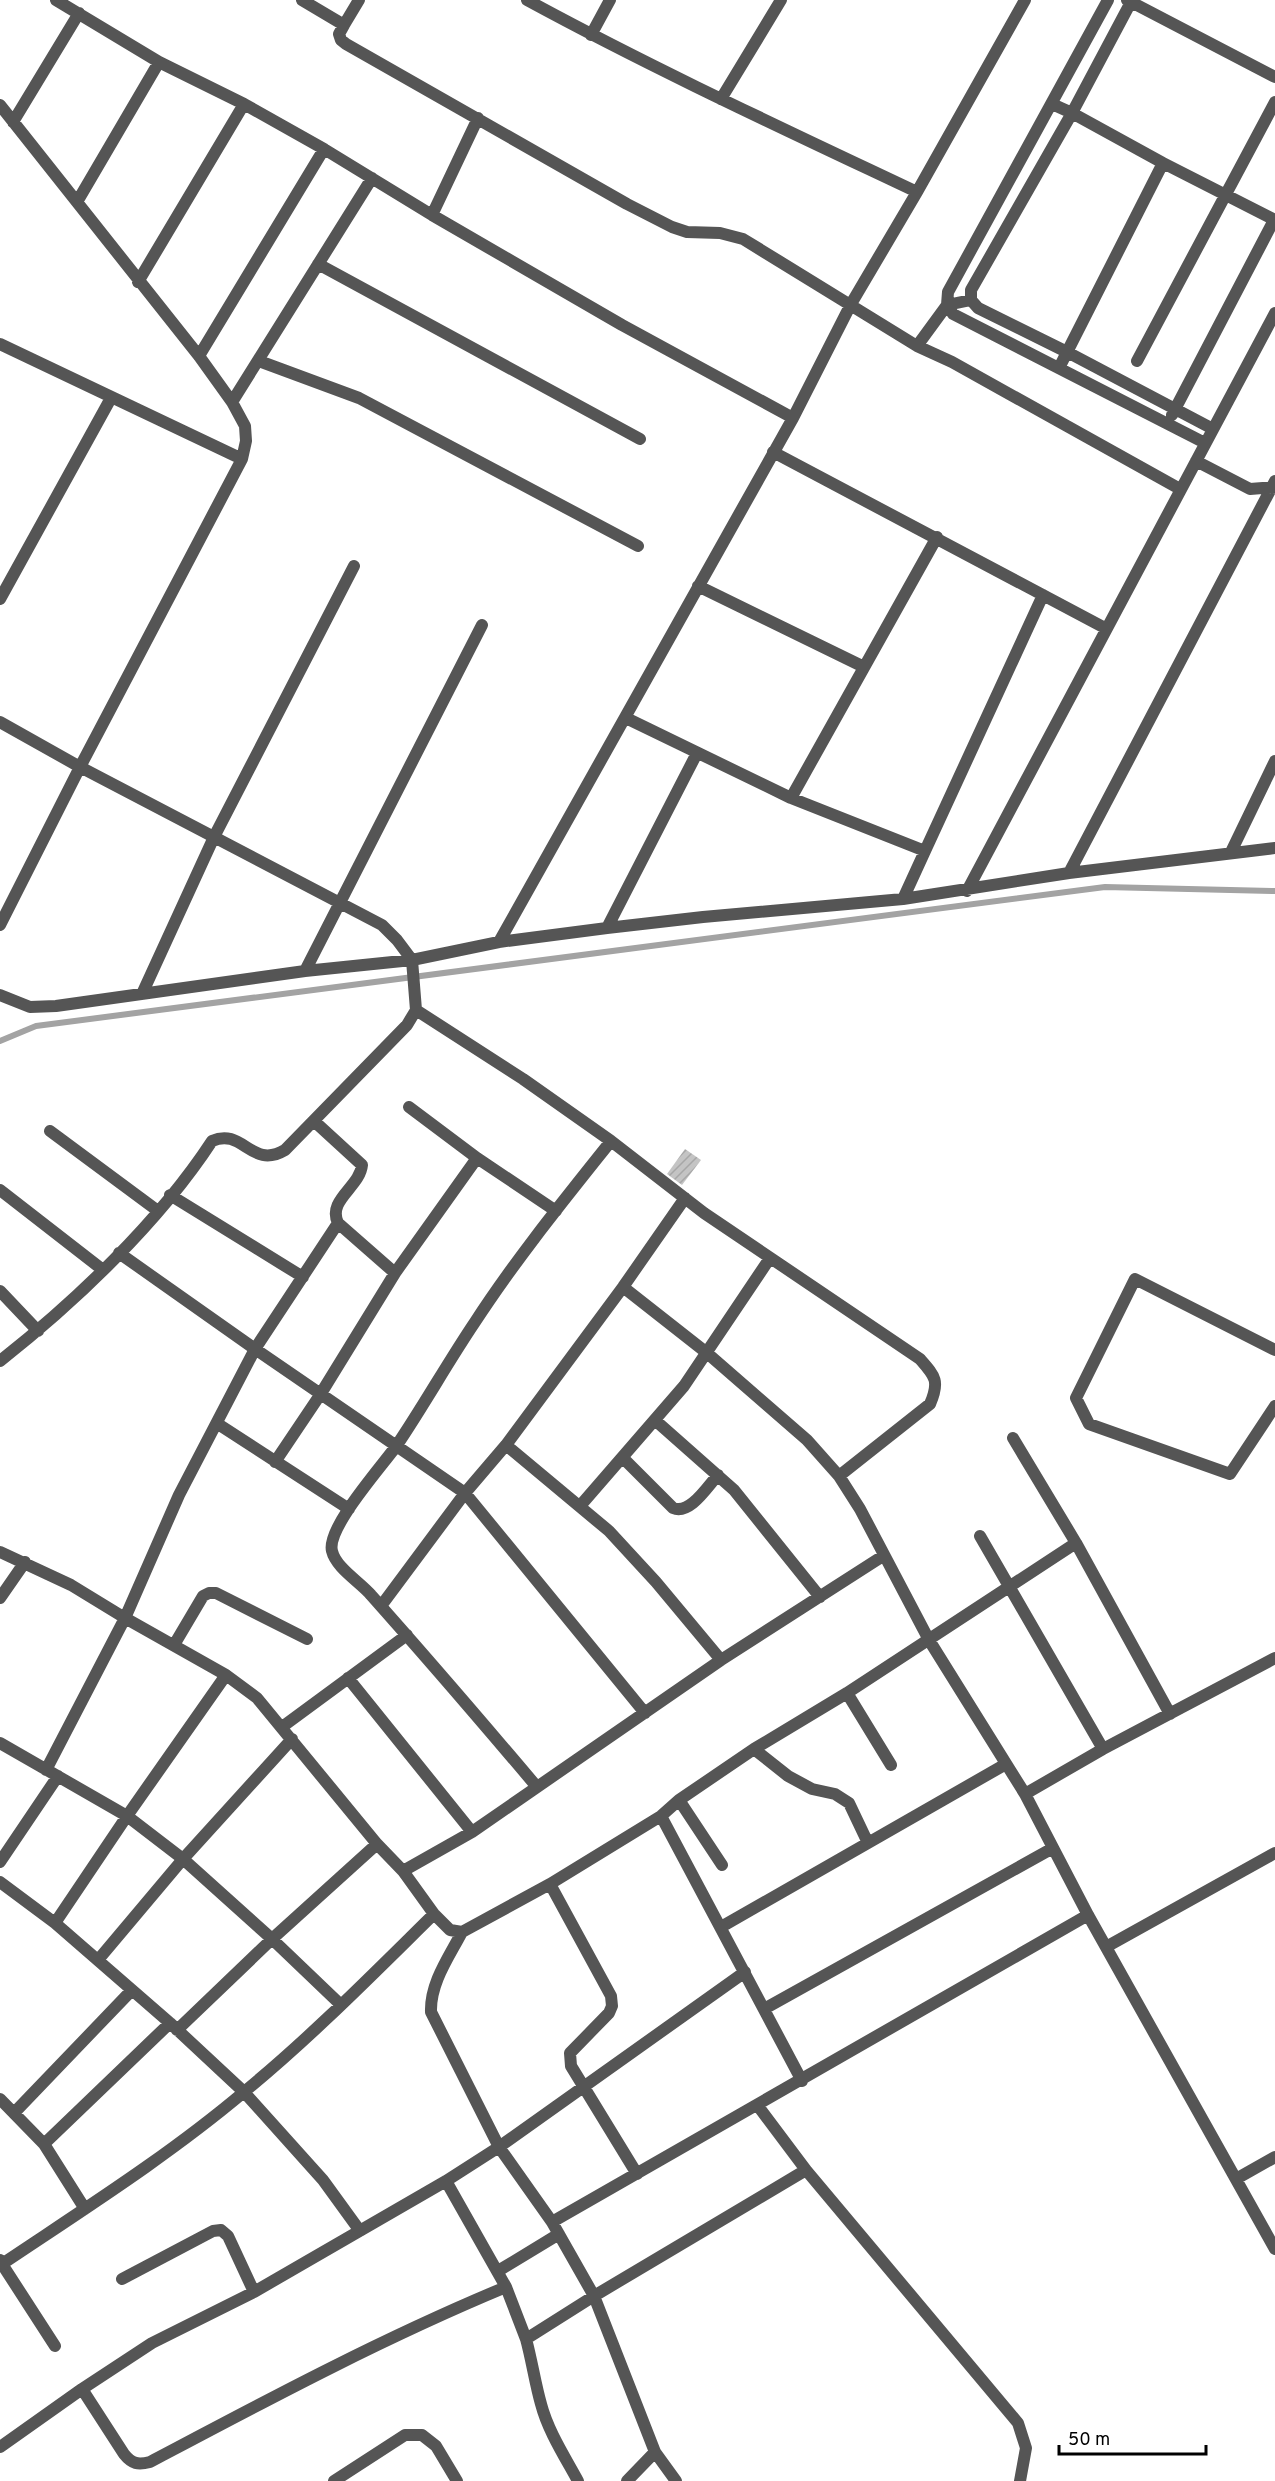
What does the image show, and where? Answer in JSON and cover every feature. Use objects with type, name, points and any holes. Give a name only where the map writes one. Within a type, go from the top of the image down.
[{"type":"street","points":[[56,0],[159,62],[244,104],[631,330],[792,418]]},
{"type":"street","points":[[302,0],[344,25]]},
{"type":"street","points":[[359,0],[339,34],[341,40],[346,44],[672,227],[687,232],[720,233],[743,239],[917,346],[952,362],[1180,489]]},
{"type":"street","points":[[527,0],[721,99],[917,192]]},
{"type":"street","points":[[591,34],[610,0]]},
{"type":"street","points":[[721,99],[781,0]]},
{"type":"street","points":[[499,942],[773,453],[850,304],[917,192],[1025,0]]},
{"type":"street","points":[[917,346],[947,306],[948,292],[1108,0]]},
{"type":"street","points":[[1213,429],[978,308],[971,300],[971,290],[1072,113],[1130,1],[1275,77]]},
{"type":"street","points":[[13,122],[79,13]]},
{"type":"street","points":[[77,202],[159,62]]},
{"type":"street","points":[[1137,361],[1275,102]]},
{"type":"street","points":[[138,282],[244,104]]},
{"type":"street","points":[[0,105],[138,282],[199,356],[232,402],[245,426],[246,441],[242,459],[80,767],[0,925]]},
{"type":"street","points":[[1052,105],[1072,113],[1275,220],[1167,424]]},
{"type":"street","points":[[432,215],[478,117]]},
{"type":"street","points":[[199,356],[324,149]]},
{"type":"street","points":[[1059,368],[1069,353],[1163,163]]},
{"type":"street","points":[[232,402],[372,178]]},
{"type":"street","points":[[318,264],[640,439]]},
{"type":"street","points":[[947,306],[971,300]]},
{"type":"street","points":[[947,306],[953,314],[1205,443]]},
{"type":"street","points":[[967,891],[1105,628],[1275,313]]},
{"type":"street","points":[[0,344],[242,459]]},
{"type":"street","points":[[259,361],[359,398],[638,546]]},
{"type":"street","points":[[0,599],[111,398]]},
{"type":"street","points":[[773,453],[937,537],[1105,628]]},
{"type":"street","points":[[1196,461],[1250,489],[1274,484]]},
{"type":"street","points":[[1069,873],[1274,484]]},
{"type":"street","points":[[791,798],[937,537]]},
{"type":"street","points":[[142,994],[214,837],[354,566]]},
{"type":"street","points":[[698,586],[864,667]]},
{"type":"street","points":[[903,899],[1043,595]]},
{"type":"street","points":[[304,971],[482,625]]},
{"type":"street","points":[[626,718],[791,798],[925,851]]},
{"type":"street","points":[[0,722],[80,767],[382,925],[412,960],[416,1006],[407,1025],[285,1150],[274,1156],[261,1156],[235,1140],[221,1137],[212,1141],[158,1211],[103,1270],[38,1331],[0,1361]]},
{"type":"street","points":[[607,928],[697,753]]},
{"type":"street","points":[[1231,852],[1275,761]]},
{"type":"street","points":[[2,999],[30,1007],[56,1006],[304,971],[412,960],[499,942],[607,928],[903,899],[967,891],[1069,873],[1275,848]]},
{"type":"street","points":[[416,1006],[523,1078],[770,1258],[920,1359],[933,1374],[937,1389],[930,1404],[839,1476]]},
{"type":"street","points":[[409,1107],[477,1158],[556,1211]]},
{"type":"street","points":[[314,1120],[362,1165],[361,1174],[336,1206],[334,1215],[338,1223],[395,1273]]},
{"type":"street","points":[[50,1131],[158,1211]]},
{"type":"street","points":[[537,1786],[407,1635],[338,1562],[332,1550],[333,1538],[349,1509],[397,1445],[475,1321],[517,1261],[611,1141]]},
{"type":"street","points":[[274,1462],[320,1395],[395,1273],[477,1158]]},
{"type":"street","points":[[0,1190],[103,1270]]},
{"type":"street","points":[[170,1195],[303,1277]]},
{"type":"street","points":[[381,1606],[465,1493],[506,1445],[623,1287],[685,1198]]},
{"type":"street","points":[[46,1770],[125,1618],[179,1495],[218,1424],[255,1349],[338,1223]]},
{"type":"street","points":[[118,1253],[320,1395],[465,1493],[645,1713]]},
{"type":"street","points":[[580,1506],[684,1386],[770,1258]]},
{"type":"street","points":[[1275,1350],[1135,1279],[1076,1398],[1089,1424],[1230,1474],[1275,1406]]},
{"type":"street","points":[[623,1287],[707,1353],[807,1440],[839,1476],[860,1509],[928,1640],[1025,1794],[1088,1915],[1275,2249]]},
{"type":"street","points":[[0,1291],[38,1331]]},
{"type":"street","points":[[656,1421],[718,1475],[761,1521],[820,1597]]},
{"type":"street","points":[[218,1424],[349,1509]]},
{"type":"street","points":[[1013,1438],[1077,1543],[1170,1714]]},
{"type":"street","points":[[506,1445],[609,1531],[721,1660]]},
{"type":"street","points":[[623,1458],[673,1508],[679,1510],[688,1507],[718,1475]]},
{"type":"street","points":[[980,1536],[1103,1749]]},
{"type":"street","points":[[676,2481],[655,2452],[594,2296],[552,2222],[499,2147],[431,2012],[430,1999],[435,1986],[462,1932],[550,1884],[661,1816],[679,1800],[753,1749],[847,1693],[1077,1543]]},
{"type":"street","points":[[0,1552],[71,1585],[226,1675],[257,1698],[377,1844],[403,1871],[434,1914],[450,1930],[462,1932]]},
{"type":"street","points":[[403,1871],[472,1832],[721,1660],[883,1556]]},
{"type":"street","points":[[0,1598],[25,1562]]},
{"type":"street","points":[[174,1645],[203,1596],[209,1593],[216,1593],[307,1639]]},
{"type":"street","points":[[282,1727],[407,1635]]},
{"type":"street","points":[[1025,1794],[1103,1749],[1275,1658]]},
{"type":"street","points":[[55,1923],[226,1675]]},
{"type":"street","points":[[348,1678],[472,1832]]},
{"type":"street","points":[[847,1693],[891,1765]]},
{"type":"street","points":[[98,1960],[183,1859],[292,1739]]},
{"type":"street","points":[[0,1743],[127,1816],[183,1859],[272,1939],[341,2006]]},
{"type":"street","points":[[753,1749],[788,1776],[812,1790],[835,1794],[849,1803],[868,1843]]},
{"type":"street","points":[[722,1927],[1006,1764]]},
{"type":"street","points":[[0,1862],[58,1776]]},
{"type":"street","points":[[679,1800],[722,1865]]},
{"type":"street","points":[[661,1816],[802,2081]]},
{"type":"street","points":[[44,2144],[377,1844]]},
{"type":"street","points":[[765,2009],[1053,1848]]},
{"type":"street","points":[[1106,1947],[1275,1853]]},
{"type":"street","points":[[0,1882],[55,1923],[98,1960],[244,2092],[323,2180],[360,2231]]},
{"type":"street","points":[[550,1884],[611,1996],[612,2006],[609,2013],[570,2053],[571,2066],[637,2174]]},
{"type":"street","points":[[55,2346],[1,2263],[159,2159],[244,2092],[341,2006],[434,1914]]},
{"type":"street","points":[[552,2222],[802,2081],[1088,1915]]},
{"type":"street","points":[[0,2447],[152,2343],[254,2292],[446,2181],[499,2147],[745,1972]]},
{"type":"street","points":[[14,2113],[132,1990]]},
{"type":"street","points":[[0,2099],[44,2144],[85,2209]]},
{"type":"street","points":[[758,2106],[806,2170],[1018,2423],[1026,2448],[1020,2481]]},
{"type":"street","points":[[1236,2179],[1275,2157]]},
{"type":"street","points":[[526,2339],[806,2170]]},
{"type":"street","points":[[446,2181],[506,2287],[526,2339],[541,2406],[578,2481]]},
{"type":"street","points":[[122,2279],[213,2231],[221,2230],[228,2236],[254,2292]]},
{"type":"street","points":[[498,2271],[559,2234]]},
{"type":"street","points":[[82,2389],[124,2454],[132,2463],[140,2465],[150,2462],[318,2373],[440,2314],[506,2287]]},
{"type":"street","points":[[334,2481],[405,2435],[422,2435],[436,2446],[457,2481]]},
{"type":"street","points":[[627,2481],[655,2452]]},
{"type":"building","points":[[685,1149],[701,1160],[682,1185],[667,1174]]},
{"type":"waterway","points":[[0,1041],[36,1026],[1105,887],[1275,891]]}]
